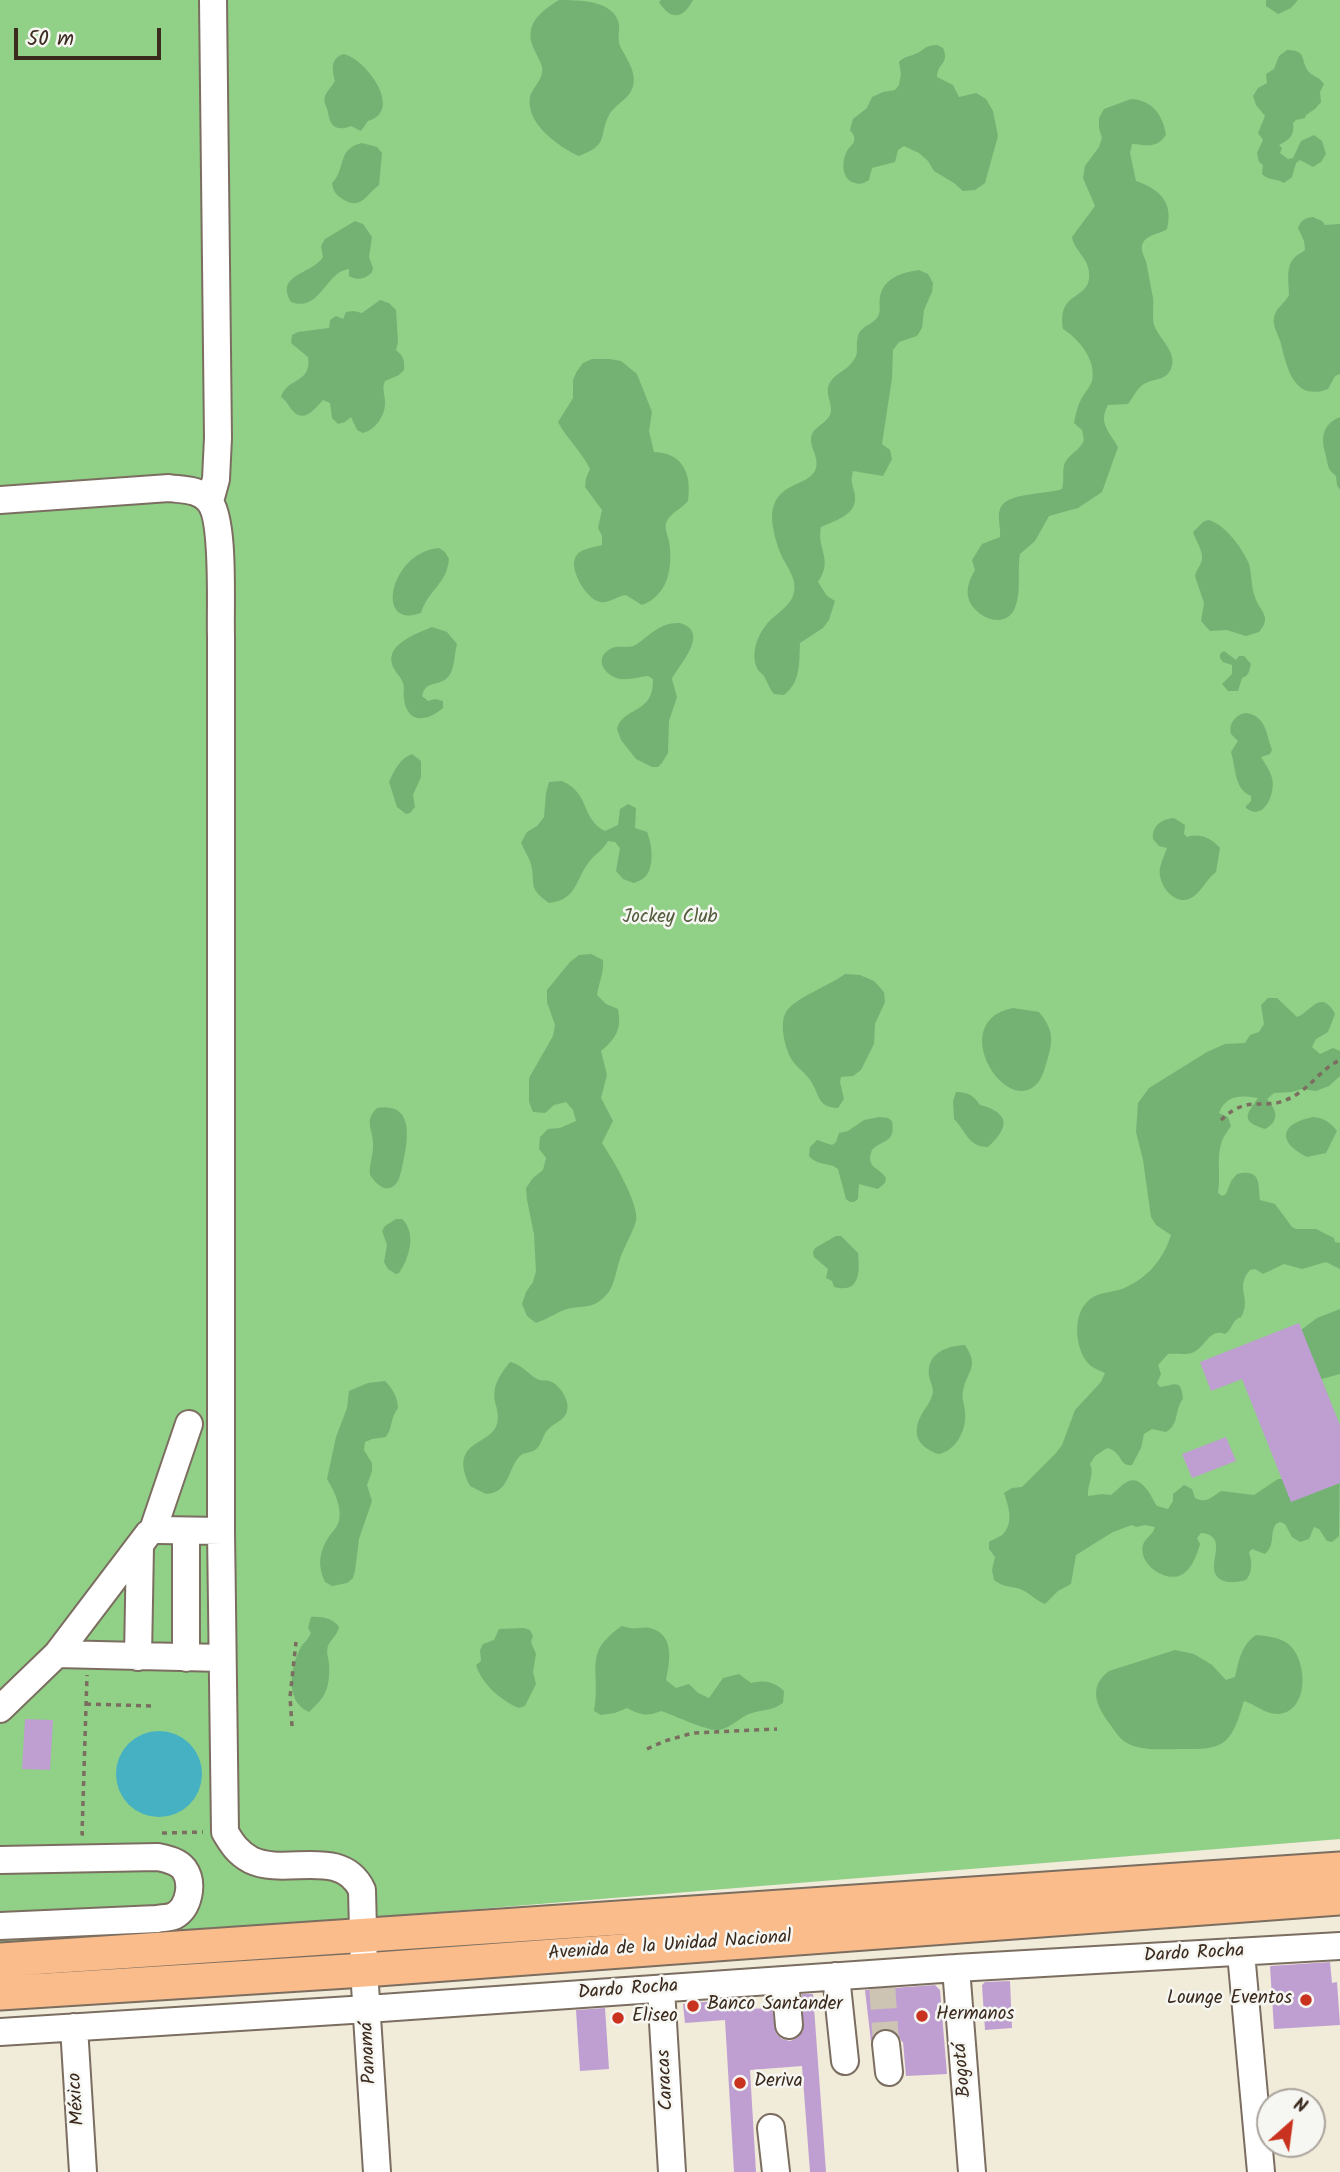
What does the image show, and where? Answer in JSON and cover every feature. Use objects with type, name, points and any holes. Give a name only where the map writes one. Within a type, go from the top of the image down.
[{"type":"main road","name":"Avenida de la Unidad Nacional","points":[[0,1960],[1340,1869]]},
{"type":"main road","name":"Avenida de la Unidad Nacional","points":[[0,1993],[364,1970],[1340,1898]]},
{"type":"street","points":[[210,501],[216,479],[218,438],[213,0]]},
{"type":"street","points":[[0,500],[169,488],[194,491],[210,501],[215,511],[219,536],[221,636],[221,1531],[225,1832]]},
{"type":"street","points":[[138,1657],[147,1538],[189,1424]]},
{"type":"street","points":[[0,1709],[57,1654],[147,1538],[186,1531],[221,1531]]},
{"type":"street","points":[[186,1531],[186,1658]]},
{"type":"street","points":[[57,1654],[222,1658]]},
{"type":"street","name":"Panamá","points":[[225,1832],[234,1848],[252,1860],[274,1865],[320,1864],[349,1874],[357,1880],[362,1890],[364,1970],[377,2172]]},
{"type":"street","points":[[0,1860],[158,1857],[173,1860],[185,1870],[188,1883],[188,1898],[182,1909],[173,1916],[0,1926]]},
{"type":"street","name":"Dardo Rocha","points":[[0,2032],[836,1976],[882,1978],[956,1968],[1340,1946]]},
{"type":"street","points":[[1241,1952],[1261,2172]]},
{"type":"street","name":"Bogotá","points":[[956,1968],[972,2172]]},
{"type":"street","points":[[836,1976],[845,2061]]},
{"type":"street","points":[[785,1980],[789,2025]]},
{"type":"street","name":"Caracas","points":[[661,1989],[672,2172]]},
{"type":"street","name":"México","points":[[74,2026],[83,2172]]},
{"type":"street","points":[[886,2044],[889,2072]]},
{"type":"street","points":[[771,2128],[776,2172]]},
{"type":"path","points":[[1221,1120],[1231,1110],[1243,1105],[1272,1104],[1294,1097],[1340,1060]]},
{"type":"path","points":[[292,1726],[290,1697],[296,1642]]},
{"type":"path","points":[[88,1656],[82,1834],[95,1833]]},
{"type":"path","points":[[86,1704],[152,1706]]},
{"type":"path","points":[[647,1749],[693,1733],[776,1729]]},
{"type":"path","points":[[160,1833],[225,1832]]},
{"type":"green space","name":"Jockey Club","points":[[0,0],[1340,0],[1340,1839],[219,1930],[0,1944]]},
{"type":"green space","points":[[559,0],[595,3],[616,16],[619,43],[634,76],[631,91],[609,115],[599,144],[579,156],[545,133],[530,107],[530,97],[542,72],[531,32],[540,14]]},
{"type":"green space","points":[[693,0],[681,14],[672,15],[663,8],[659,2]]},
{"type":"green space","points":[[1266,0],[1298,0],[1291,8],[1278,14],[1266,6]]},
{"type":"green space","points":[[937,45],[943,48],[945,57],[937,77],[953,85],[959,97],[976,93],[986,99],[993,111],[998,136],[985,183],[975,190],[963,191],[934,171],[919,153],[904,146],[898,150],[895,162],[872,168],[869,180],[859,184],[848,180],[843,163],[854,141],[850,130],[853,119],[867,108],[872,97],[895,90],[899,85],[901,60],[926,47]]},
{"type":"green space","points":[[1287,50],[1301,54],[1310,73],[1324,84],[1320,92],[1321,102],[1305,118],[1293,123],[1291,137],[1279,145],[1282,148],[1280,153],[1288,159],[1293,158],[1301,141],[1314,135],[1322,141],[1326,154],[1321,162],[1313,167],[1300,160],[1296,163],[1292,177],[1284,183],[1262,174],[1263,165],[1259,162],[1257,153],[1263,140],[1258,133],[1265,116],[1253,96],[1258,88],[1267,83],[1266,74],[1274,69],[1279,56]]},
{"type":"green space","points":[[344,54],[353,58],[371,75],[382,97],[383,107],[361,131],[351,126],[335,126],[330,121],[325,102],[326,94],[335,81],[334,61]]},
{"type":"green space","points":[[1131,99],[1145,102],[1155,110],[1166,135],[1155,144],[1132,144],[1130,153],[1136,181],[1158,193],[1168,211],[1167,229],[1146,239],[1142,247],[1153,298],[1154,325],[1170,351],[1171,369],[1163,377],[1142,386],[1128,404],[1108,405],[1104,422],[1118,447],[1102,492],[1078,508],[1049,516],[1035,541],[1020,554],[1018,597],[1014,610],[1009,616],[995,620],[981,614],[970,603],[968,586],[975,570],[972,560],[982,544],[1000,537],[999,512],[1004,504],[1018,497],[1062,489],[1065,464],[1084,440],[1082,430],[1074,423],[1080,402],[1092,381],[1092,366],[1081,345],[1063,329],[1063,316],[1069,301],[1085,288],[1089,272],[1072,237],[1095,206],[1083,178],[1085,166],[1099,147],[1102,138],[1099,118],[1104,109]]},
{"type":"green space","points":[[362,143],[377,147],[382,153],[379,185],[358,203],[353,203],[337,195],[332,183],[348,150]]},
{"type":"green space","points":[[1313,217],[1325,225],[1340,224],[1340,374],[1335,376],[1328,389],[1316,392],[1307,391],[1294,380],[1286,363],[1274,320],[1289,295],[1290,265],[1295,257],[1305,250],[1298,228],[1304,220]]},
{"type":"green space","points":[[355,221],[363,224],[372,237],[369,257],[372,272],[358,279],[349,276],[349,269],[341,271],[309,302],[291,302],[287,293],[291,280],[323,257],[321,246],[325,239]]},
{"type":"green space","points":[[919,270],[928,274],[933,283],[932,292],[924,310],[922,328],[917,336],[899,342],[893,350],[892,378],[882,444],[890,450],[892,459],[883,476],[853,471],[854,505],[847,514],[821,527],[825,567],[818,582],[827,596],[835,601],[829,620],[823,628],[800,643],[798,672],[794,684],[784,695],[774,694],[757,668],[755,647],[765,626],[789,603],[795,588],[775,537],[772,516],[774,504],[785,490],[807,479],[816,468],[811,438],[814,431],[830,415],[828,388],[835,376],[855,358],[860,332],[879,314],[883,288],[896,276]]},
{"type":"green space","points":[[380,300],[389,303],[396,310],[396,350],[403,358],[404,367],[399,375],[385,381],[385,402],[381,418],[363,433],[357,430],[351,417],[338,424],[332,418],[330,403],[323,400],[310,413],[297,415],[281,397],[288,386],[303,376],[308,366],[308,357],[291,343],[292,335],[329,328],[330,320],[336,316],[343,319],[346,312],[362,313]]},
{"type":"green space","points":[[592,359],[621,361],[637,374],[652,412],[649,431],[654,452],[672,456],[679,461],[687,474],[688,501],[666,524],[670,551],[667,579],[658,594],[642,605],[626,595],[606,602],[595,600],[584,589],[574,568],[578,553],[602,545],[598,528],[602,510],[585,487],[590,469],[558,422],[573,398],[573,380],[577,371],[583,363]]},
{"type":"green space","points":[[1340,417],[1340,490],[1336,476],[1328,465],[1323,438],[1329,424]]},
{"type":"green space","points":[[1208,520],[1220,526],[1232,538],[1249,564],[1254,593],[1265,618],[1259,632],[1246,636],[1227,630],[1210,631],[1201,621],[1204,603],[1195,576],[1202,556],[1193,532]]},
{"type":"green space","points":[[439,548],[449,559],[447,568],[421,613],[406,615],[397,611],[393,601],[399,575],[409,562],[422,553]]},
{"type":"green space","points":[[680,623],[689,627],[693,642],[672,679],[677,697],[669,721],[668,753],[658,767],[652,767],[636,759],[621,740],[617,729],[625,717],[649,699],[653,679],[648,676],[627,679],[615,677],[603,667],[602,657],[610,649],[634,646],[662,627]]},
{"type":"green space","points":[[432,627],[447,632],[457,644],[453,666],[444,680],[426,687],[422,696],[428,701],[443,701],[443,708],[431,716],[413,717],[406,707],[404,685],[393,667],[391,657],[394,650],[405,640]]},
{"type":"green space","points":[[1224,651],[1236,660],[1239,656],[1244,656],[1251,664],[1238,691],[1228,691],[1222,684],[1232,674],[1232,665],[1220,658]]},
{"type":"green space","points":[[1246,713],[1261,722],[1272,750],[1270,754],[1261,757],[1272,778],[1272,791],[1267,804],[1258,811],[1246,808],[1251,796],[1241,788],[1231,752],[1238,741],[1231,734],[1232,723],[1239,715]]},
{"type":"green space","points":[[412,754],[421,761],[421,777],[413,795],[415,807],[406,814],[397,807],[389,782],[395,769]]},
{"type":"green space","points":[[562,781],[577,792],[592,820],[605,831],[618,825],[620,809],[628,804],[636,808],[635,828],[647,832],[651,849],[650,867],[644,878],[634,883],[623,879],[616,871],[620,848],[615,842],[608,841],[589,862],[565,898],[549,903],[538,893],[534,886],[531,864],[521,843],[527,832],[537,826],[544,817],[549,782]]},
{"type":"green space","points":[[1174,818],[1185,825],[1184,834],[1187,837],[1205,837],[1220,848],[1216,872],[1197,894],[1183,900],[1172,896],[1161,880],[1160,868],[1167,848],[1159,846],[1153,839],[1158,824]]},
{"type":"green space","points":[[591,954],[603,960],[597,995],[606,1004],[618,1009],[619,1016],[617,1033],[601,1051],[607,1075],[601,1098],[613,1121],[602,1143],[630,1193],[636,1221],[612,1287],[606,1296],[598,1303],[566,1309],[536,1323],[527,1316],[522,1304],[536,1271],[534,1234],[526,1188],[543,1170],[546,1158],[539,1149],[540,1137],[548,1129],[560,1128],[576,1121],[573,1110],[566,1102],[554,1105],[545,1113],[533,1112],[529,1102],[529,1078],[553,1036],[555,1025],[547,1002],[547,990],[570,962],[579,955]]},
{"type":"green space","points":[[845,974],[860,975],[874,981],[884,992],[885,1002],[875,1024],[874,1044],[861,1070],[853,1076],[841,1077],[844,1099],[838,1108],[823,1103],[808,1077],[792,1060],[785,1043],[783,1023],[790,1007]]},
{"type":"green space","points":[[1268,998],[1277,998],[1297,1017],[1320,1002],[1330,1006],[1335,1014],[1328,1032],[1316,1039],[1312,1047],[1320,1054],[1333,1048],[1340,1051],[1340,1076],[1329,1086],[1316,1091],[1302,1089],[1274,1093],[1267,1099],[1275,1111],[1275,1119],[1265,1129],[1252,1123],[1248,1117],[1258,1098],[1240,1097],[1226,1103],[1219,1113],[1228,1117],[1231,1126],[1220,1147],[1218,1193],[1222,1196],[1226,1194],[1237,1174],[1251,1173],[1257,1179],[1260,1200],[1275,1204],[1292,1227],[1316,1229],[1340,1243],[1340,1269],[1326,1262],[1302,1269],[1284,1264],[1263,1274],[1255,1269],[1250,1270],[1243,1287],[1243,1313],[1229,1331],[1211,1336],[1192,1353],[1168,1354],[1158,1365],[1161,1374],[1157,1383],[1160,1387],[1176,1384],[1182,1392],[1183,1399],[1173,1425],[1166,1432],[1152,1429],[1144,1434],[1141,1448],[1132,1465],[1125,1464],[1116,1453],[1107,1448],[1095,1456],[1090,1464],[1092,1472],[1088,1496],[1111,1495],[1124,1483],[1133,1480],[1143,1485],[1157,1506],[1168,1509],[1173,1501],[1173,1494],[1184,1485],[1192,1489],[1195,1498],[1202,1500],[1221,1491],[1254,1495],[1278,1479],[1340,1449],[1339,1536],[1332,1542],[1327,1541],[1319,1529],[1314,1527],[1309,1539],[1300,1542],[1292,1537],[1285,1524],[1280,1522],[1274,1528],[1270,1546],[1265,1554],[1252,1549],[1249,1552],[1251,1567],[1246,1580],[1232,1582],[1222,1580],[1215,1574],[1216,1546],[1213,1538],[1208,1535],[1201,1533],[1197,1538],[1199,1548],[1187,1571],[1173,1577],[1159,1573],[1144,1558],[1143,1545],[1155,1527],[1132,1525],[1113,1532],[1076,1555],[1071,1584],[1058,1591],[1045,1604],[1023,1590],[994,1580],[992,1570],[995,1557],[989,1549],[989,1542],[1003,1534],[1009,1523],[1004,1493],[1012,1488],[1022,1487],[1056,1453],[1062,1445],[1075,1410],[1101,1382],[1105,1373],[1091,1366],[1079,1344],[1077,1325],[1082,1308],[1095,1296],[1122,1289],[1139,1280],[1159,1260],[1171,1235],[1156,1225],[1151,1217],[1136,1132],[1138,1103],[1149,1088],[1207,1052],[1225,1044],[1245,1043],[1250,1035],[1259,1032],[1264,1024],[1261,1005]]},
{"type":"green space","points":[[1013,1008],[1039,1012],[1051,1033],[1050,1050],[1043,1073],[1029,1090],[1014,1090],[1001,1081],[990,1067],[983,1049],[983,1032],[993,1017]]},
{"type":"green space","points":[[956,1092],[970,1095],[980,1105],[990,1108],[1002,1117],[1004,1122],[1000,1134],[988,1147],[972,1141],[954,1119],[953,1101]]},
{"type":"green space","points":[[377,1108],[398,1111],[406,1125],[401,1173],[397,1183],[389,1188],[380,1186],[370,1175],[373,1141],[370,1122]]},
{"type":"green space","points":[[879,1117],[892,1121],[893,1128],[888,1140],[876,1146],[870,1156],[871,1164],[886,1178],[885,1183],[878,1189],[859,1184],[858,1199],[850,1202],[846,1199],[838,1169],[809,1156],[810,1147],[817,1140],[832,1145],[839,1133],[848,1131],[864,1120]]},
{"type":"green space","points":[[1313,1117],[1326,1121],[1337,1131],[1326,1153],[1307,1157],[1290,1145],[1286,1134],[1294,1124]]},
{"type":"green space","points":[[396,1219],[402,1219],[407,1225],[410,1246],[406,1261],[396,1274],[388,1269],[384,1262],[387,1245],[382,1231]]},
{"type":"green space","points":[[841,1236],[858,1253],[858,1274],[854,1284],[849,1287],[834,1287],[832,1281],[826,1278],[828,1269],[814,1257],[815,1248]]},
{"type":"green space","points":[[1340,1309],[1340,1374],[1318,1380],[1301,1330],[1317,1318]]},
{"type":"green space","points":[[965,1345],[972,1364],[963,1394],[964,1426],[955,1445],[938,1454],[920,1442],[917,1432],[919,1419],[933,1392],[929,1368],[934,1356],[939,1352]]},
{"type":"green space","points":[[510,1362],[537,1379],[556,1385],[566,1399],[567,1409],[563,1418],[546,1432],[537,1448],[520,1456],[504,1485],[494,1493],[486,1494],[470,1486],[464,1471],[464,1460],[467,1452],[493,1431],[497,1424],[496,1385]]},
{"type":"green space","points":[[385,1381],[394,1394],[398,1408],[386,1437],[365,1442],[364,1450],[372,1463],[367,1485],[372,1501],[359,1539],[353,1578],[347,1583],[332,1586],[325,1582],[320,1558],[340,1516],[335,1493],[327,1479],[336,1437],[347,1408],[349,1391],[368,1383]]},
{"type":"green space","points":[[311,1617],[326,1618],[339,1627],[327,1648],[329,1671],[326,1691],[309,1712],[296,1700],[292,1682],[297,1655],[311,1633],[308,1628]]},
{"type":"green space","points":[[622,1626],[650,1628],[664,1636],[669,1649],[666,1680],[676,1688],[689,1684],[698,1693],[709,1698],[723,1678],[739,1674],[751,1683],[765,1682],[776,1685],[784,1691],[783,1703],[748,1715],[718,1730],[661,1711],[644,1714],[627,1708],[601,1715],[594,1711],[597,1654],[609,1636]]},
{"type":"green space","points":[[499,1629],[530,1630],[533,1636],[531,1642],[536,1654],[533,1672],[536,1684],[525,1706],[519,1708],[493,1691],[476,1665],[481,1661],[480,1650],[483,1644],[494,1640]]},
{"type":"green space","points":[[1256,1635],[1280,1639],[1287,1643],[1299,1660],[1302,1671],[1301,1694],[1289,1711],[1270,1713],[1244,1701],[1235,1727],[1224,1742],[1217,1746],[1195,1749],[1143,1748],[1131,1745],[1118,1736],[1104,1716],[1096,1690],[1102,1677],[1109,1671],[1175,1650],[1194,1654],[1212,1665],[1226,1680],[1235,1677],[1244,1648]]},
{"type":"water","points":[[159,1731],[183,1738],[195,1750],[202,1774],[195,1798],[183,1810],[159,1817],[135,1810],[123,1798],[116,1774],[123,1750],[135,1738]]},
{"type":"building","points":[[1299,1323],[1340,1425],[1340,1483],[1291,1502],[1242,1379],[1211,1391],[1200,1362]]},
{"type":"building","points":[[1226,1437],[1236,1461],[1192,1478],[1182,1454]]},
{"type":"building","points":[[25,1719],[53,1720],[50,1770],[22,1769]]},
{"type":"building","name":"Lounge Eventos","points":[[1330,1962],[1332,1983],[1337,1982],[1340,2025],[1274,2029],[1270,1966]]},
{"type":"building","points":[[1010,1981],[1012,2028],[985,2030],[982,1985],[985,1982]]},
{"type":"building","name":"Hermanos","points":[[935,1985],[940,1990],[947,2074],[906,2076],[903,2042],[898,2034],[892,2029],[884,2028],[876,2032],[871,2042],[865,1990]]},
{"type":"building","points":[[802,1994],[813,1994],[826,2172],[810,2172],[802,2066],[750,2070],[756,2172],[734,2172],[725,2020],[685,2023],[683,2004],[746,1998],[747,2009],[772,2008],[776,2033],[782,2039],[790,2041],[803,2031]]},
{"type":"building","points":[[605,2008],[609,2069],[580,2071],[576,2010]]},
{"type":"tunnel","points":[[882,1983],[886,2044]]},
{"type":"place","name":"Lounge Eventos","points":[[1306,2000]]},
{"type":"place","name":"Banco Santander","points":[[693,2006]]},
{"type":"place","name":"Hermanos","points":[[922,2016]]},
{"type":"place","name":"Eliseo","points":[[618,2018]]},
{"type":"place","name":"Deriva","points":[[740,2083]]}]
